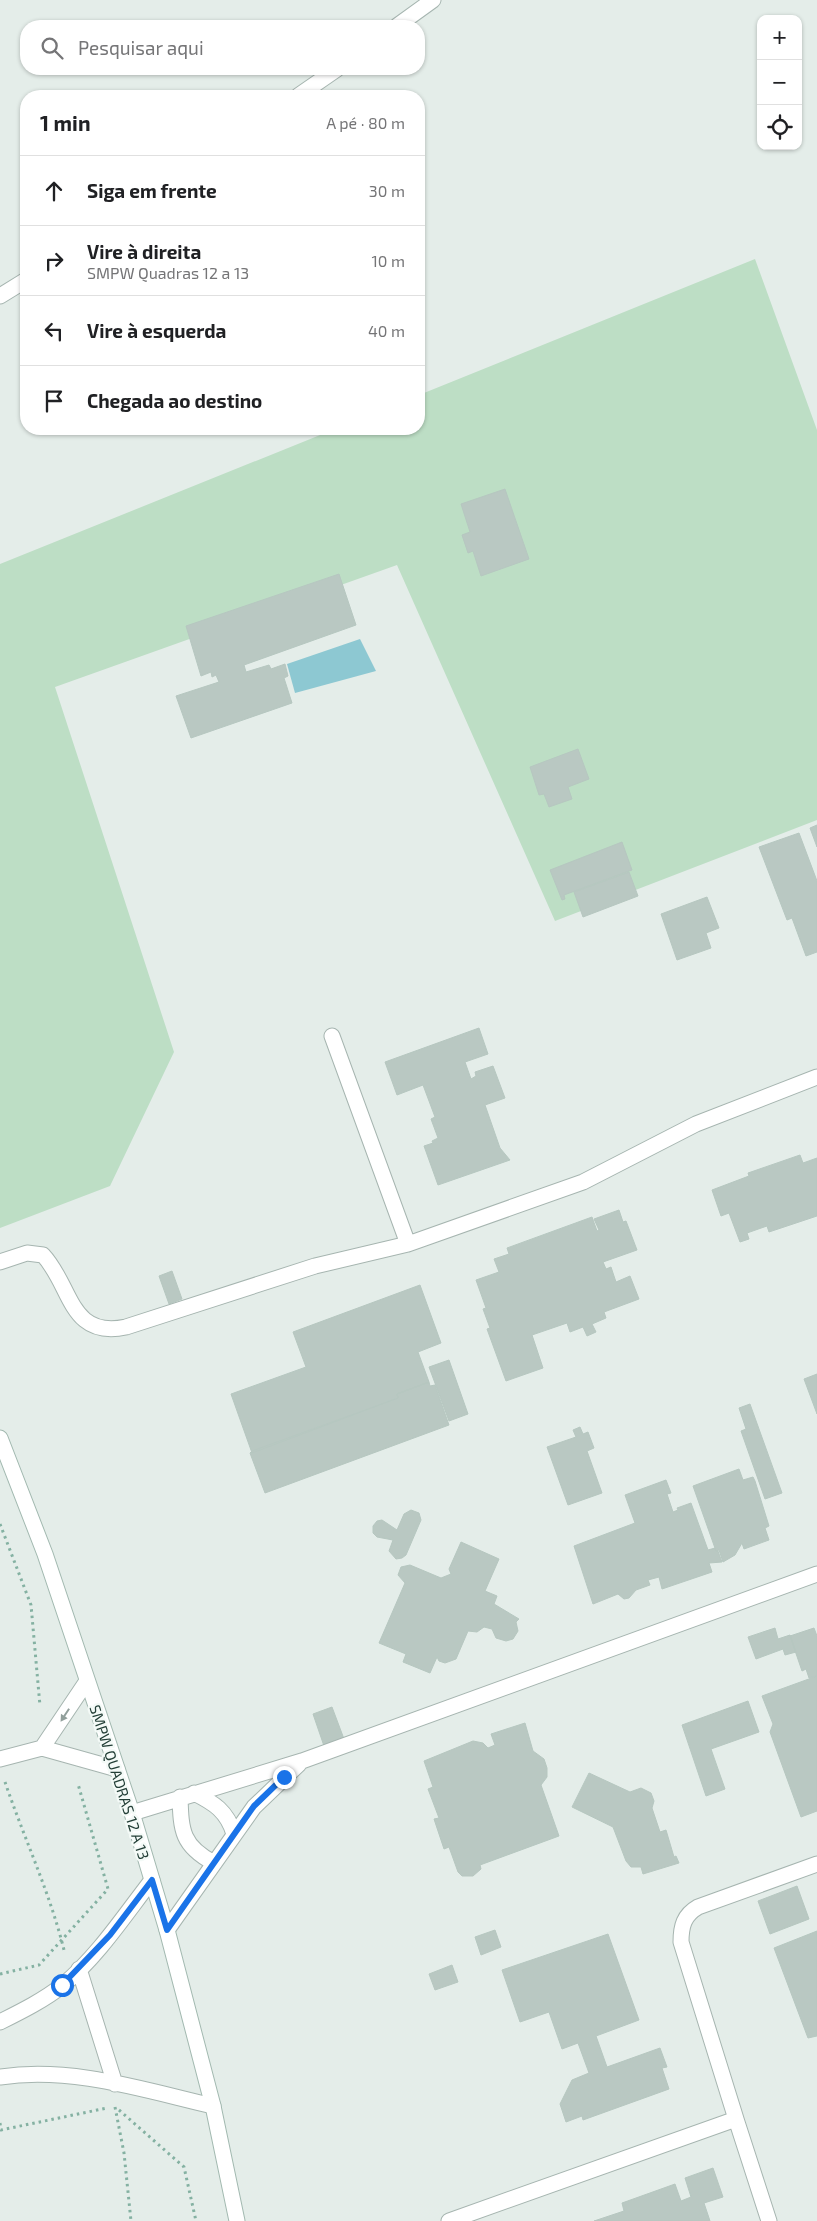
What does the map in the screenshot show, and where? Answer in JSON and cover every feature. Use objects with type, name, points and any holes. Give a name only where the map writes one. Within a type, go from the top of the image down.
[{"type":"street","points":[[405,20],[433,0]]},
{"type":"street","points":[[307,90],[328,75]]},
{"type":"street","points":[[0,296],[20,284]]},
{"type":"street","points":[[332,1036],[408,1244]]},
{"type":"street","points":[[0,1262],[26,1253],[42,1255],[47,1260],[78,1314],[90,1324],[104,1330],[113,1330],[315,1266],[408,1244],[583,1182],[696,1124],[817,1077]]},
{"type":"street","name":"SMPW QUADRAS 12 A 13","points":[[0,1438],[44,1554],[132,1813],[182,1979],[213,2106],[237,2221]]},
{"type":"street","points":[[132,1813],[302,1761],[817,1574]]},
{"type":"street","points":[[42,1748],[87,1681]]},
{"type":"street","points":[[0,1758],[42,1748],[117,1769]]},
{"type":"street","points":[[167,1930],[234,1834],[268,1792],[302,1761]]},
{"type":"street","points":[[187,1795],[221,1808],[229,1819],[234,1834]]},
{"type":"street","points":[[187,1795],[182,1830],[189,1845],[198,1854],[214,1863]]},
{"type":"street","points":[[768,2221],[681,1942],[683,1921],[689,1912],[698,1907],[817,1864]]},
{"type":"street","points":[[0,2022],[38,2002],[62,1985],[110,1935],[152,1880]]},
{"type":"street","points":[[79,1969],[115,2084]]},
{"type":"street","points":[[0,2077],[19,2074],[46,2074],[115,2084],[213,2106]]},
{"type":"street","points":[[449,2221],[736,2118]]},
{"type":"path","points":[[0,2123],[1,2130],[115,2106],[184,2167],[196,2221]]},
{"type":"green space","points":[[755,259],[817,430],[817,820],[555,921],[397,565],[55,687],[174,1052],[110,1186],[0,1228],[0,564],[320,435],[425,435],[425,393]]},
{"type":"water","points":[[360,639],[376,671],[295,693],[287,664]]},
{"type":"building","points":[[505,489],[529,559],[481,576],[473,551],[468,553],[462,535],[470,532],[461,504]]},
{"type":"building","points":[[339,574],[356,625],[244,665],[246,672],[269,665],[271,669],[285,664],[288,676],[284,678],[292,703],[191,738],[176,696],[219,682],[216,675],[212,677],[211,672],[201,676],[186,626]]},
{"type":"building","points":[[578,749],[589,779],[568,787],[572,799],[549,807],[544,794],[539,795],[530,767]]},
{"type":"building","points":[[817,825],[817,847],[810,828]]},
{"type":"building","points":[[799,833],[817,881],[817,952],[806,956],[792,918],[787,920],[759,847]]},
{"type":"building","points":[[622,842],[632,870],[564,895],[565,899],[562,900],[550,870]]},
{"type":"building","points":[[629,872],[638,896],[583,917],[574,892]]},
{"type":"building","points":[[707,897],[719,928],[706,933],[711,948],[677,960],[661,914]]},
{"type":"building","points":[[479,1028],[488,1054],[465,1062],[471,1079],[476,1076],[475,1072],[493,1066],[505,1098],[485,1105],[500,1148],[510,1160],[438,1185],[424,1146],[433,1143],[432,1141],[438,1138],[431,1119],[435,1117],[423,1085],[397,1095],[385,1062]]},
{"type":"building","points":[[800,1155],[803,1163],[817,1158],[817,1216],[769,1232],[767,1226],[747,1233],[749,1239],[740,1242],[729,1213],[721,1216],[712,1190],[749,1176],[748,1173]]},
{"type":"building","points":[[619,1210],[623,1222],[626,1221],[637,1250],[603,1262],[606,1269],[611,1267],[616,1282],[630,1276],[639,1299],[604,1312],[606,1318],[592,1324],[596,1332],[587,1336],[583,1327],[570,1332],[567,1323],[532,1335],[543,1368],[506,1381],[487,1329],[490,1328],[483,1309],[486,1308],[476,1280],[499,1272],[494,1259],[509,1254],[507,1248],[592,1217],[597,1231],[599,1230],[594,1219]]},
{"type":"building","points":[[172,1271],[182,1299],[169,1304],[159,1276]]},
{"type":"building","points":[[420,1285],[441,1343],[418,1352],[429,1382],[397,1394],[398,1398],[252,1453],[231,1394],[306,1367],[293,1332]]},
{"type":"building","points":[[449,1360],[468,1414],[449,1421],[429,1367]]},
{"type":"building","points":[[817,1374],[817,1414],[804,1379]]},
{"type":"building","points":[[429,1382],[430,1386],[435,1385],[449,1425],[265,1493],[250,1453],[252,1451],[398,1398],[397,1394]]},
{"type":"building","points":[[750,1404],[782,1493],[765,1499],[741,1431],[746,1429],[739,1408]]},
{"type":"building","points":[[580,1427],[583,1434],[588,1432],[594,1448],[587,1451],[602,1493],[568,1505],[547,1447],[576,1437],[573,1430]]},
{"type":"building","points":[[739,1469],[743,1480],[753,1477],[755,1481],[769,1526],[765,1528],[769,1540],[744,1549],[742,1543],[735,1555],[723,1562],[719,1550],[716,1551],[693,1486]]},
{"type":"building","points":[[666,1480],[671,1493],[667,1494],[673,1512],[678,1510],[677,1508],[691,1503],[708,1550],[715,1548],[722,1562],[709,1563],[712,1572],[662,1589],[659,1577],[648,1580],[650,1585],[636,1590],[629,1598],[624,1599],[618,1594],[593,1604],[574,1546],[635,1523],[625,1495]]},
{"type":"building","points":[[411,1510],[419,1513],[421,1520],[406,1555],[396,1559],[389,1551],[393,1540],[377,1537],[373,1533],[373,1526],[377,1521],[382,1520],[397,1530],[404,1514]]},
{"type":"building","points":[[461,1542],[499,1559],[485,1591],[497,1596],[494,1604],[519,1619],[516,1622],[518,1631],[513,1639],[506,1641],[496,1638],[492,1629],[484,1627],[477,1632],[468,1631],[456,1659],[445,1663],[439,1661],[437,1657],[430,1673],[403,1662],[406,1654],[379,1643],[405,1583],[398,1575],[401,1567],[410,1565],[441,1578],[451,1574],[449,1569]]},
{"type":"building","points":[[775,1628],[778,1639],[790,1635],[796,1652],[785,1655],[783,1649],[756,1659],[748,1637]]},
{"type":"building","points":[[814,1628],[817,1636],[817,1676],[809,1678],[806,1669],[802,1671],[790,1636]]},
{"type":"building","points":[[817,1676],[817,1811],[801,1817],[770,1732],[773,1724],[762,1696]]},
{"type":"building","points":[[748,1701],[759,1732],[711,1749],[725,1789],[706,1796],[682,1725]]},
{"type":"building","points":[[332,1707],[344,1739],[324,1746],[313,1714]]},
{"type":"building","points":[[525,1723],[533,1751],[544,1759],[547,1768],[547,1777],[541,1785],[559,1836],[480,1865],[481,1869],[473,1876],[462,1876],[458,1872],[449,1847],[444,1849],[434,1819],[439,1818],[428,1789],[433,1787],[424,1761],[473,1741],[483,1743],[488,1748],[495,1745],[491,1734]]},
{"type":"building","points":[[589,1773],[630,1792],[641,1788],[651,1793],[654,1801],[652,1808],[660,1832],[666,1830],[674,1857],[676,1856],[679,1863],[643,1874],[641,1867],[631,1867],[626,1861],[613,1827],[572,1807]]},
{"type":"building","points":[[797,1886],[809,1919],[770,1934],[758,1901]]},
{"type":"building","points":[[495,1930],[501,1947],[481,1955],[475,1937]]},
{"type":"building","points":[[817,1931],[817,2036],[808,2038],[774,1948]]},
{"type":"building","points":[[608,1934],[639,2020],[596,2036],[607,2067],[660,2048],[667,2067],[662,2068],[669,2089],[583,2120],[582,2116],[566,2122],[560,2104],[572,2080],[589,2073],[578,2043],[562,2049],[549,2012],[520,2022],[502,1970]]},
{"type":"building","points":[[452,1965],[458,1982],[435,1990],[429,1974]]},
{"type":"building","points":[[713,2168],[723,2197],[704,2203],[710,2221],[594,2221],[624,2211],[622,2203],[675,2184],[681,2201],[691,2197],[685,2178]]},
{"type":"route","points":[[62,1985],[90,1958],[110,1935],[152,1880],[167,1930],[254,1806],[284,1777]]}]
